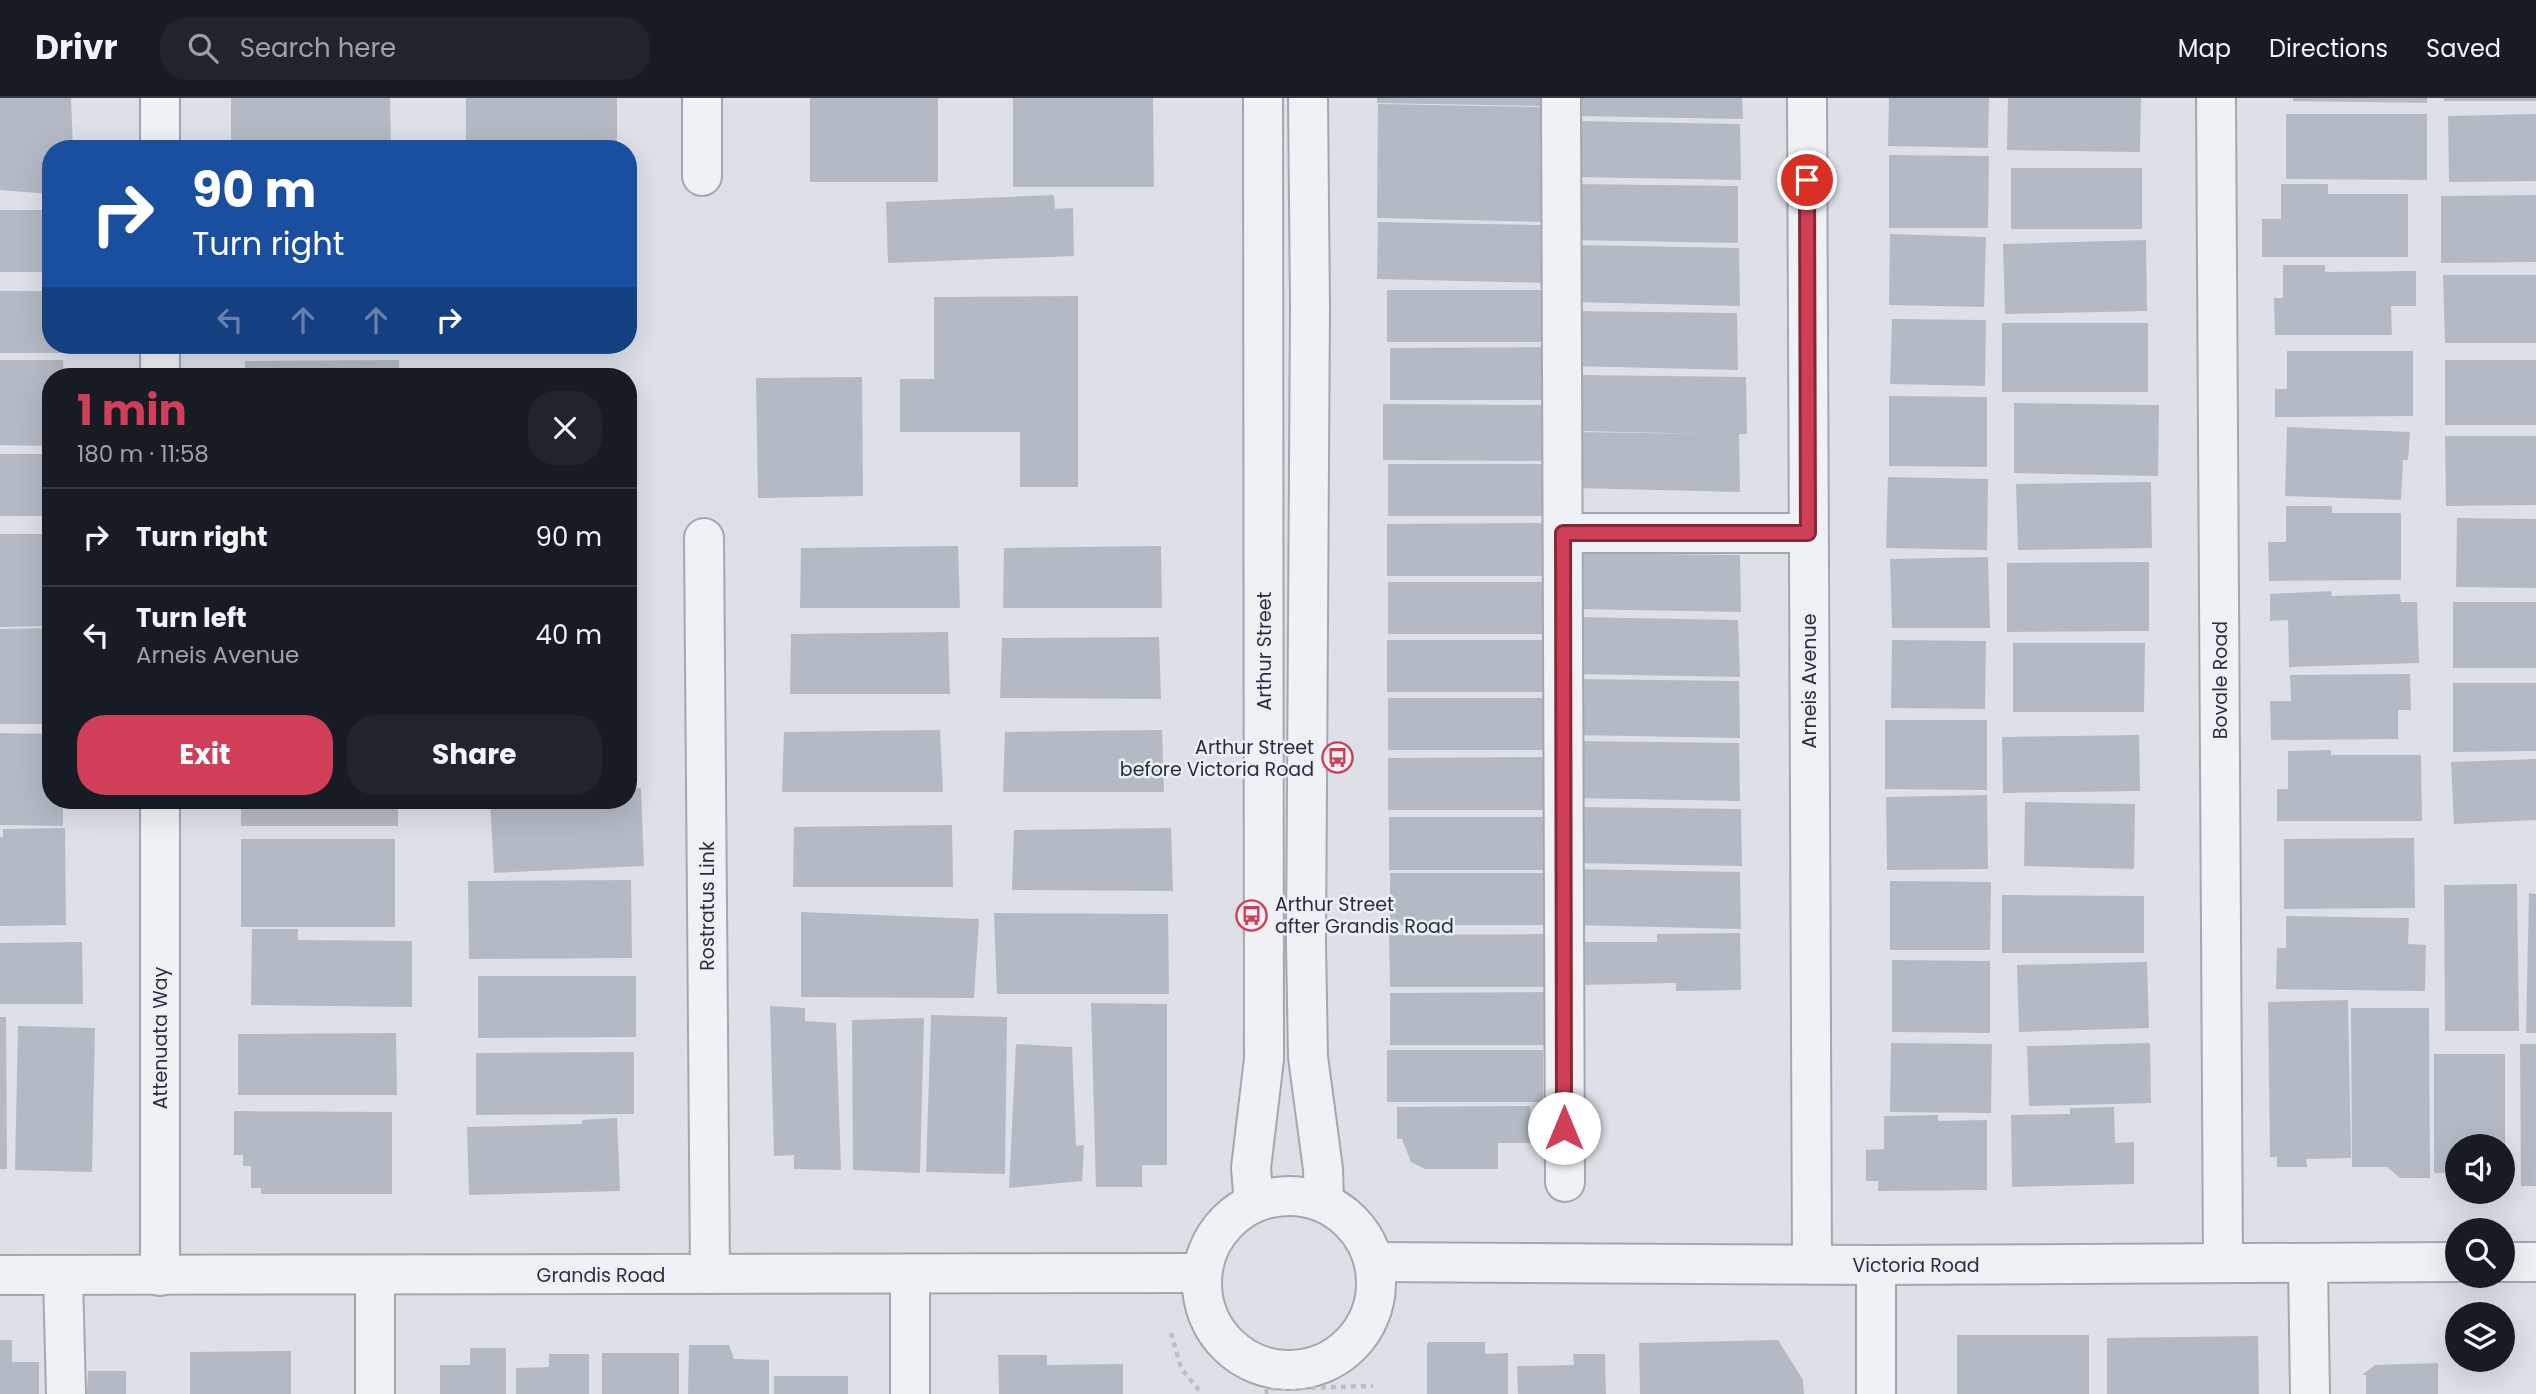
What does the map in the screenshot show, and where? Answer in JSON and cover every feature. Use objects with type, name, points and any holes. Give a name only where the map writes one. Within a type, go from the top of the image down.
[{"type":"street","points":[[160,98],[160,140]]},
{"type":"street","points":[[702,98],[702,176]]},
{"type":"street","name":"Arthur Street","points":[[1254,1203],[1251,1168],[1264,1059],[1263,98]]},
{"type":"street","points":[[1308,98],[1310,306],[1306,956],[1308,1057],[1323,1170],[1324,1202]]},
{"type":"street","points":[[1561,98],[1565,1182]]},
{"type":"street","name":"Arneis Avenue","points":[[1807,98],[1812,1265]]},
{"type":"street","name":"Bovale Road","points":[[2216,98],[2223,1263]]},
{"type":"street","points":[[1563,533],[1808,533]]},
{"type":"street","name":"Rostratus Link","points":[[705,538],[710,1274]]},
{"type":"street","name":"Attenuata Way","points":[[160,809],[160,1276]]},
{"type":"street","points":[[1301,1195],[1324,1202],[1346,1216],[1363,1234],[1375,1262],[1377,1282],[1373,1308],[1362,1333],[1343,1352],[1288,1387],[1263,1366],[1237,1353],[1216,1331],[1204,1303],[1202,1273],[1208,1251],[1218,1231],[1234,1215],[1254,1203],[1276,1196],[1301,1195]]},
{"type":"street","name":"Victoria Road","points":[[1375,1262],[1812,1265],[2445,1262]]},
{"type":"street","points":[[2515,1262],[2536,1262]]},
{"type":"street","points":[[2308,1263],[2310,1394]]},
{"type":"street","points":[[1876,1265],[1876,1394]]},
{"type":"street","name":"Grandis Road","points":[[0,1275],[1202,1273]]},
{"type":"street","points":[[910,1274],[910,1394]]},
{"type":"street","points":[[64,1275],[66,1394]]},
{"type":"street","points":[[375,1276],[375,1394]]},
{"type":"path","points":[[1171,1333],[1181,1368],[1202,1394]]},
{"type":"path","points":[[1288,1387],[1373,1386]]},
{"type":"building","points":[[0,98],[71,98],[73,140],[42,140],[42,193],[0,190]]},
{"type":"building","points":[[231,98],[390,98],[391,140],[231,140]]},
{"type":"building","points":[[466,98],[617,98],[617,140],[466,140]]},
{"type":"building","points":[[810,98],[938,98],[938,182],[810,182]]},
{"type":"building","points":[[1013,98],[1153,98],[1154,187],[1013,187]]},
{"type":"building","points":[[1377,98],[1543,98],[1543,106],[1377,103]]},
{"type":"building","points":[[1577,98],[1742,98],[1743,119],[1577,116]]},
{"type":"building","points":[[1889,98],[1989,98],[1988,148],[1888,146]]},
{"type":"building","points":[[2008,98],[2141,98],[2140,152],[2007,150]]},
{"type":"building","points":[[2293,98],[2427,98],[2427,103],[2293,101]]},
{"type":"building","points":[[2444,98],[2536,98],[2536,101],[2444,101]]},
{"type":"building","points":[[1378,104],[1542,107],[1543,222],[1377,218]]},
{"type":"building","points":[[2286,114],[2427,114],[2427,180],[2286,179]]},
{"type":"building","points":[[2536,114],[2536,181],[2449,182],[2448,116]]},
{"type":"building","points":[[1576,121],[1740,124],[1741,180],[1575,177]]},
{"type":"building","points":[[1889,155],[1989,156],[1988,228],[1889,228]]},
{"type":"building","points":[[2011,168],[2142,168],[2142,229],[2011,229]]},
{"type":"building","points":[[1574,184],[1738,186],[1738,243],[1572,240]]},
{"type":"building","points":[[2281,184],[2328,184],[2328,194],[2408,194],[2408,257],[2262,257],[2262,219],[2281,219]]},
{"type":"building","points":[[1054,195],[1055,209],[1073,208],[1074,256],[888,263],[886,202]]},
{"type":"building","points":[[2536,195],[2536,262],[2441,263],[2441,196]]},
{"type":"building","points":[[0,210],[42,210],[42,272],[0,272]]},
{"type":"building","points":[[1378,222],[1543,225],[1543,283],[1377,279]]},
{"type":"building","points":[[1890,234],[1986,237],[1984,307],[1889,305]]},
{"type":"building","points":[[2146,240],[2147,311],[2005,314],[2003,244]]},
{"type":"building","points":[[1575,245],[1739,248],[1740,306],[1574,302]]},
{"type":"building","points":[[2283,265],[2325,265],[2325,272],[2416,271],[2416,306],[2391,306],[2392,335],[2275,335],[2274,298],[2283,298]]},
{"type":"building","points":[[2443,275],[2536,275],[2536,343],[2445,343]]},
{"type":"building","points":[[1387,290],[1543,290],[1543,342],[1387,342]]},
{"type":"building","points":[[0,291],[42,291],[42,353],[0,353]]},
{"type":"building","points":[[1078,296],[1078,487],[1020,487],[1020,432],[900,432],[900,379],[934,379],[934,297]]},
{"type":"building","points":[[1574,311],[1737,313],[1738,370],[1572,366]]},
{"type":"building","points":[[1892,319],[1986,320],[1985,386],[1890,384]]},
{"type":"building","points":[[2002,323],[2148,323],[2148,392],[2002,392]]},
{"type":"building","points":[[1546,347],[1546,400],[1390,400],[1390,348]]},
{"type":"building","points":[[2287,351],[2413,351],[2413,416],[2275,417],[2275,389],[2287,389]]},
{"type":"building","points":[[0,360],[63,360],[64,368],[42,368],[42,446],[0,445]]},
{"type":"building","points":[[399,360],[399,368],[245,368],[245,361]]},
{"type":"building","points":[[2445,360],[2536,360],[2536,425],[2445,425]]},
{"type":"building","points":[[1582,375],[1746,377],[1747,434],[1739,434],[1740,492],[1574,488],[1575,432],[1709,434],[1581,431]]},
{"type":"building","points":[[862,377],[863,496],[758,498],[756,378]]},
{"type":"building","points":[[1889,396],[1987,397],[1987,467],[1889,466]]},
{"type":"building","points":[[2014,403],[2159,405],[2158,476],[2014,473]]},
{"type":"building","points":[[1383,404],[1546,405],[1546,461],[1383,460]]},
{"type":"building","points":[[2287,427],[2410,432],[2408,460],[2403,460],[2401,500],[2285,496]]},
{"type":"building","points":[[2445,436],[2536,436],[2536,505],[2446,506]]},
{"type":"building","points":[[0,454],[42,454],[42,516],[0,516]]},
{"type":"building","points":[[1388,464],[1544,464],[1544,516],[1388,516]]},
{"type":"building","points":[[1888,477],[1988,479],[1987,550],[1886,548]]},
{"type":"building","points":[[2151,482],[2152,548],[2018,550],[2016,484]]},
{"type":"building","points":[[2286,506],[2332,506],[2332,513],[2401,513],[2401,580],[2269,581],[2268,542],[2286,542]]},
{"type":"building","points":[[2457,518],[2536,519],[2536,588],[2456,587]]},
{"type":"building","points":[[1543,523],[1543,576],[1387,576],[1387,524]]},
{"type":"building","points":[[0,534],[42,534],[42,626],[0,627]]},
{"type":"building","points":[[958,546],[960,608],[800,608],[801,548]]},
{"type":"building","points":[[1161,546],[1162,608],[1003,608],[1004,548]]},
{"type":"building","points":[[1576,553],[1740,555],[1741,612],[1575,609]]},
{"type":"building","points":[[1988,557],[1990,628],[1892,628],[1890,559]]},
{"type":"building","points":[[2149,562],[2149,631],[2007,632],[2007,563]]},
{"type":"building","points":[[1388,582],[1544,582],[1544,634],[1388,634]]},
{"type":"building","points":[[2331,591],[2332,596],[2400,594],[2401,602],[2417,602],[2419,663],[2289,667],[2288,620],[2270,621],[2270,594]]},
{"type":"building","points":[[2453,602],[2536,602],[2536,668],[2453,668]]},
{"type":"building","points":[[1575,617],[1738,620],[1740,677],[1574,674]]},
{"type":"building","points":[[42,628],[42,724],[0,724],[0,629]]},
{"type":"building","points":[[948,632],[950,694],[790,694],[791,634]]},
{"type":"building","points":[[1159,637],[1161,699],[1000,698],[1002,638]]},
{"type":"building","points":[[1387,640],[1543,640],[1543,692],[1387,692]]},
{"type":"building","points":[[1892,640],[1986,641],[1985,709],[1891,708]]},
{"type":"building","points":[[2013,643],[2145,643],[2144,712],[2013,712]]},
{"type":"building","points":[[2410,674],[2411,710],[2398,710],[2398,739],[2271,740],[2270,701],[2291,701],[2290,675]]},
{"type":"building","points":[[1575,679],[1739,681],[1740,738],[1574,735]]},
{"type":"building","points":[[2453,683],[2536,683],[2536,751],[2453,752]]},
{"type":"building","points":[[1388,698],[1544,698],[1544,750],[1388,750]]},
{"type":"building","points":[[1885,720],[1987,720],[1987,790],[1885,789]]},
{"type":"building","points":[[940,730],[943,792],[782,792],[784,732]]},
{"type":"building","points":[[1162,730],[1164,792],[1003,792],[1005,732]]},
{"type":"building","points":[[0,733],[42,734],[42,809],[63,809],[63,826],[0,825]]},
{"type":"building","points":[[2139,735],[2140,791],[2003,793],[2002,737]]},
{"type":"building","points":[[1575,741],[1739,743],[1740,801],[1574,798]]},
{"type":"building","points":[[2331,750],[2331,755],[2421,755],[2422,821],[2277,821],[2277,789],[2288,789],[2288,751]]},
{"type":"building","points":[[1544,757],[1544,810],[1388,810],[1388,758]]},
{"type":"building","points":[[2536,759],[2536,820],[2454,824],[2451,762]]},
{"type":"building","points":[[637,788],[641,788],[644,866],[494,873],[490,809],[637,809]]},
{"type":"building","points":[[1987,795],[1988,869],[1887,870],[1886,797]]},
{"type":"building","points":[[2025,802],[2135,804],[2134,869],[2024,866]]},
{"type":"building","points":[[1577,807],[1741,809],[1742,866],[1576,863]]},
{"type":"building","points":[[241,809],[398,809],[398,826],[241,826]]},
{"type":"building","points":[[1389,817],[1545,817],[1545,870],[1389,870]]},
{"type":"building","points":[[952,825],[953,887],[793,887],[794,827]]},
{"type":"building","points":[[65,828],[66,925],[0,926],[0,837],[3,837],[3,829]]},
{"type":"building","points":[[1171,828],[1173,891],[1012,890],[1014,830]]},
{"type":"building","points":[[2414,838],[2415,908],[2284,909],[2284,839]]},
{"type":"building","points":[[241,839],[395,839],[395,927],[241,927]]},
{"type":"building","points":[[1576,869],[1740,872],[1741,929],[1575,925]]},
{"type":"building","points":[[1390,873],[1546,873],[1547,925],[1390,925]]},
{"type":"building","points":[[631,880],[632,958],[469,959],[468,881]]},
{"type":"building","points":[[1890,881],[1991,882],[1990,950],[1890,950]]},
{"type":"building","points":[[2517,884],[2519,1031],[2445,1031],[2444,885]]},
{"type":"building","points":[[2529,893],[2536,894],[2536,1033],[2526,1033]]},
{"type":"building","points":[[2002,895],[2144,896],[2144,953],[2002,953]]},
{"type":"building","points":[[801,912],[979,919],[974,998],[801,997]]},
{"type":"building","points":[[994,913],[1168,914],[1169,994],[997,994]]},
{"type":"building","points":[[2286,916],[2409,918],[2408,944],[2426,945],[2425,991],[2276,989],[2277,948],[2286,948]]},
{"type":"building","points":[[252,929],[298,929],[298,940],[412,941],[412,1007],[251,1005]]},
{"type":"building","points":[[1740,933],[1741,990],[1676,991],[1676,983],[1580,985],[1579,942],[1657,942],[1657,934]]},
{"type":"building","points":[[1546,934],[1546,987],[1390,987],[1389,935]]},
{"type":"building","points":[[82,942],[83,1004],[0,1004],[0,943]]},
{"type":"building","points":[[1892,960],[1990,961],[1990,1033],[1892,1032]]},
{"type":"building","points":[[2147,962],[2149,1028],[2019,1032],[2017,965]]},
{"type":"building","points":[[478,976],[636,976],[636,1037],[478,1038]]},
{"type":"building","points":[[1546,992],[1547,1045],[1390,1045],[1390,993]]},
{"type":"building","points":[[2348,1000],[2351,1158],[2306,1159],[2307,1167],[2277,1167],[2277,1157],[2270,1157],[2268,1002]]},
{"type":"building","points":[[1091,1003],[1167,1004],[1167,1165],[1142,1165],[1142,1187],[1096,1187]]},
{"type":"building","points":[[770,1006],[805,1008],[805,1021],[836,1023],[841,1170],[794,1169],[794,1155],[774,1156]]},
{"type":"building","points":[[2351,1008],[2429,1008],[2430,1178],[2400,1178],[2387,1167],[2352,1167]]},
{"type":"building","points":[[931,1015],[1007,1017],[1005,1174],[926,1172]]},
{"type":"building","points":[[0,1017],[6,1017],[7,1169],[0,1169]]},
{"type":"building","points":[[924,1018],[920,1173],[853,1170],[852,1020]]},
{"type":"building","points":[[18,1026],[95,1028],[92,1172],[15,1170]]},
{"type":"building","points":[[396,1033],[397,1095],[238,1095],[238,1034]]},
{"type":"building","points":[[1891,1043],[1992,1044],[1991,1113],[1890,1112]]},
{"type":"building","points":[[2150,1043],[2151,1103],[2029,1106],[2027,1046]]},
{"type":"building","points":[[1016,1044],[1072,1047],[1076,1146],[1084,1145],[1082,1181],[1009,1188]]},
{"type":"building","points":[[2520,1044],[2536,1044],[2536,1186],[2521,1186]]},
{"type":"building","points":[[1387,1050],[1543,1050],[1543,1102],[1387,1102]]},
{"type":"building","points":[[634,1052],[634,1114],[476,1115],[476,1053]]},
{"type":"building","points":[[2434,1054],[2505,1054],[2505,1134],[2445,1134],[2445,1173],[2434,1173]]},
{"type":"building","points":[[1530,1106],[1531,1143],[1498,1143],[1498,1169],[1425,1169],[1411,1162],[1402,1139],[1397,1139],[1397,1107]]},
{"type":"building","points":[[2114,1107],[2115,1143],[2134,1142],[2134,1184],[2012,1187],[2011,1115],[2070,1114],[2070,1108]]},
{"type":"building","points":[[234,1111],[392,1112],[392,1194],[261,1194],[261,1188],[251,1188],[251,1166],[243,1166],[243,1155],[234,1155]]},
{"type":"building","points":[[1938,1115],[1938,1121],[1987,1120],[1987,1190],[1878,1191],[1878,1181],[1866,1181],[1866,1150],[1884,1149],[1884,1116]]},
{"type":"building","points":[[617,1118],[620,1191],[469,1195],[467,1127],[582,1124],[582,1120]]},
{"type":"building","points":[[1957,1335],[2089,1335],[2089,1394],[1957,1394]]},
{"type":"building","points":[[2258,1336],[2259,1394],[2107,1394],[2107,1338]]},
{"type":"building","points":[[0,1340],[12,1340],[12,1362],[39,1362],[39,1394],[0,1394]]},
{"type":"building","points":[[1778,1340],[1803,1380],[1804,1394],[1640,1394],[1639,1343]]},
{"type":"building","points":[[1429,1342],[1485,1342],[1485,1354],[1508,1353],[1508,1394],[1427,1394]]},
{"type":"building","points":[[689,1345],[729,1345],[734,1359],[769,1360],[769,1394],[688,1394]]},
{"type":"building","points":[[470,1348],[506,1348],[506,1394],[440,1394],[440,1365],[470,1365]]},
{"type":"building","points":[[291,1351],[291,1394],[190,1394],[190,1352]]},
{"type":"building","points":[[602,1353],[679,1353],[679,1394],[602,1394]]},
{"type":"building","points":[[549,1354],[589,1354],[589,1394],[516,1394],[516,1368],[549,1367]]},
{"type":"building","points":[[1573,1354],[1605,1354],[1606,1394],[1518,1394],[1517,1366],[1574,1365]]},
{"type":"building","points":[[998,1355],[1047,1355],[1047,1365],[1123,1364],[1123,1394],[999,1394]]},
{"type":"building","points":[[2438,1363],[2438,1394],[2366,1394],[2366,1375],[2362,1375],[2375,1365]]},
{"type":"building","points":[[88,1371],[126,1371],[126,1394],[87,1394]]},
{"type":"building","points":[[774,1376],[848,1376],[848,1394],[774,1394]]},
{"type":"place","name":"Arthur Street before Victoria Road","points":[[1337,758]]},
{"type":"place","name":"Arthur Street after Grandis Road","points":[[1252,915]]},
{"type":"route","points":[[1564,1128],[1563,533],[1808,533],[1807,180]]}]
